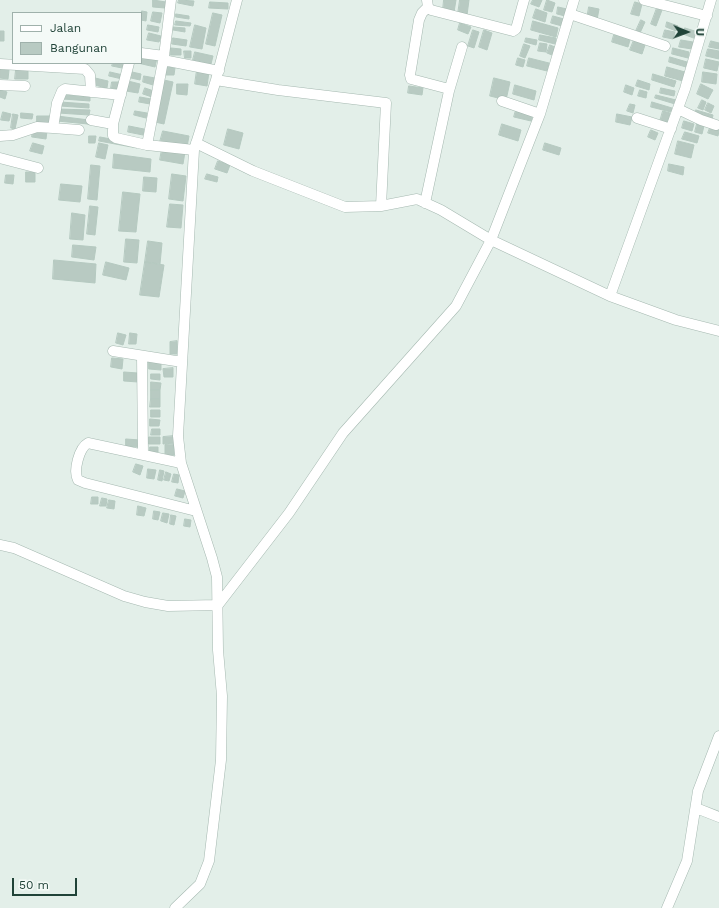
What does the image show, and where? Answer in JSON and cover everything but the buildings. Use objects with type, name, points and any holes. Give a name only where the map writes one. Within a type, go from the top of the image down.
[{"type":"street","points":[[147,145],[164,58],[171,0]]},
{"type":"street","points":[[175,908],[200,884],[205,874],[214,822],[221,760],[222,696],[218,650],[217,577],[181,462],[178,436],[195,146],[218,76],[237,0]]},
{"type":"street","points":[[450,89],[411,79],[410,75],[419,20],[422,12],[428,4],[431,10],[514,31],[516,29],[524,0]]},
{"type":"street","points":[[218,605],[289,513],[343,433],[456,306],[491,240],[540,114],[574,0]]},
{"type":"street","points":[[644,0],[707,16]]},
{"type":"street","points":[[610,296],[678,109],[711,0]]},
{"type":"street","points":[[570,14],[665,46]]},
{"type":"street","points":[[425,203],[450,89],[462,47]]},
{"type":"street","points":[[142,53],[164,58],[218,76],[278,90],[386,103],[381,206]]},
{"type":"street","points":[[0,64],[85,69],[90,75],[91,92]]},
{"type":"street","points":[[129,64],[113,124],[112,133],[116,138],[147,145],[195,146],[253,172],[323,200],[345,207],[381,206],[416,199],[491,240],[610,296],[676,320],[719,331]]},
{"type":"street","points":[[0,85],[25,86]]},
{"type":"street","points":[[53,128],[57,103],[62,91],[69,89],[121,95]]},
{"type":"street","points":[[502,101],[540,114]]},
{"type":"street","points":[[678,109],[701,120],[716,125]]},
{"type":"street","points":[[637,118],[671,129]]},
{"type":"street","points":[[91,120],[113,124]]},
{"type":"street","points":[[0,136],[13,135],[37,127],[78,130]]},
{"type":"street","points":[[0,158],[38,168]]},
{"type":"street","points":[[113,351],[182,362]]},
{"type":"street","points":[[142,356],[143,454]]},
{"type":"street","points":[[181,462],[88,443],[84,445],[81,450],[76,478],[85,483],[196,511]]},
{"type":"street","points":[[0,545],[14,548],[124,596],[144,602],[168,606],[218,605]]},
{"type":"street","points":[[667,908],[687,861],[698,791],[719,736]]},
{"type":"street","points":[[696,808],[719,817]]}]
